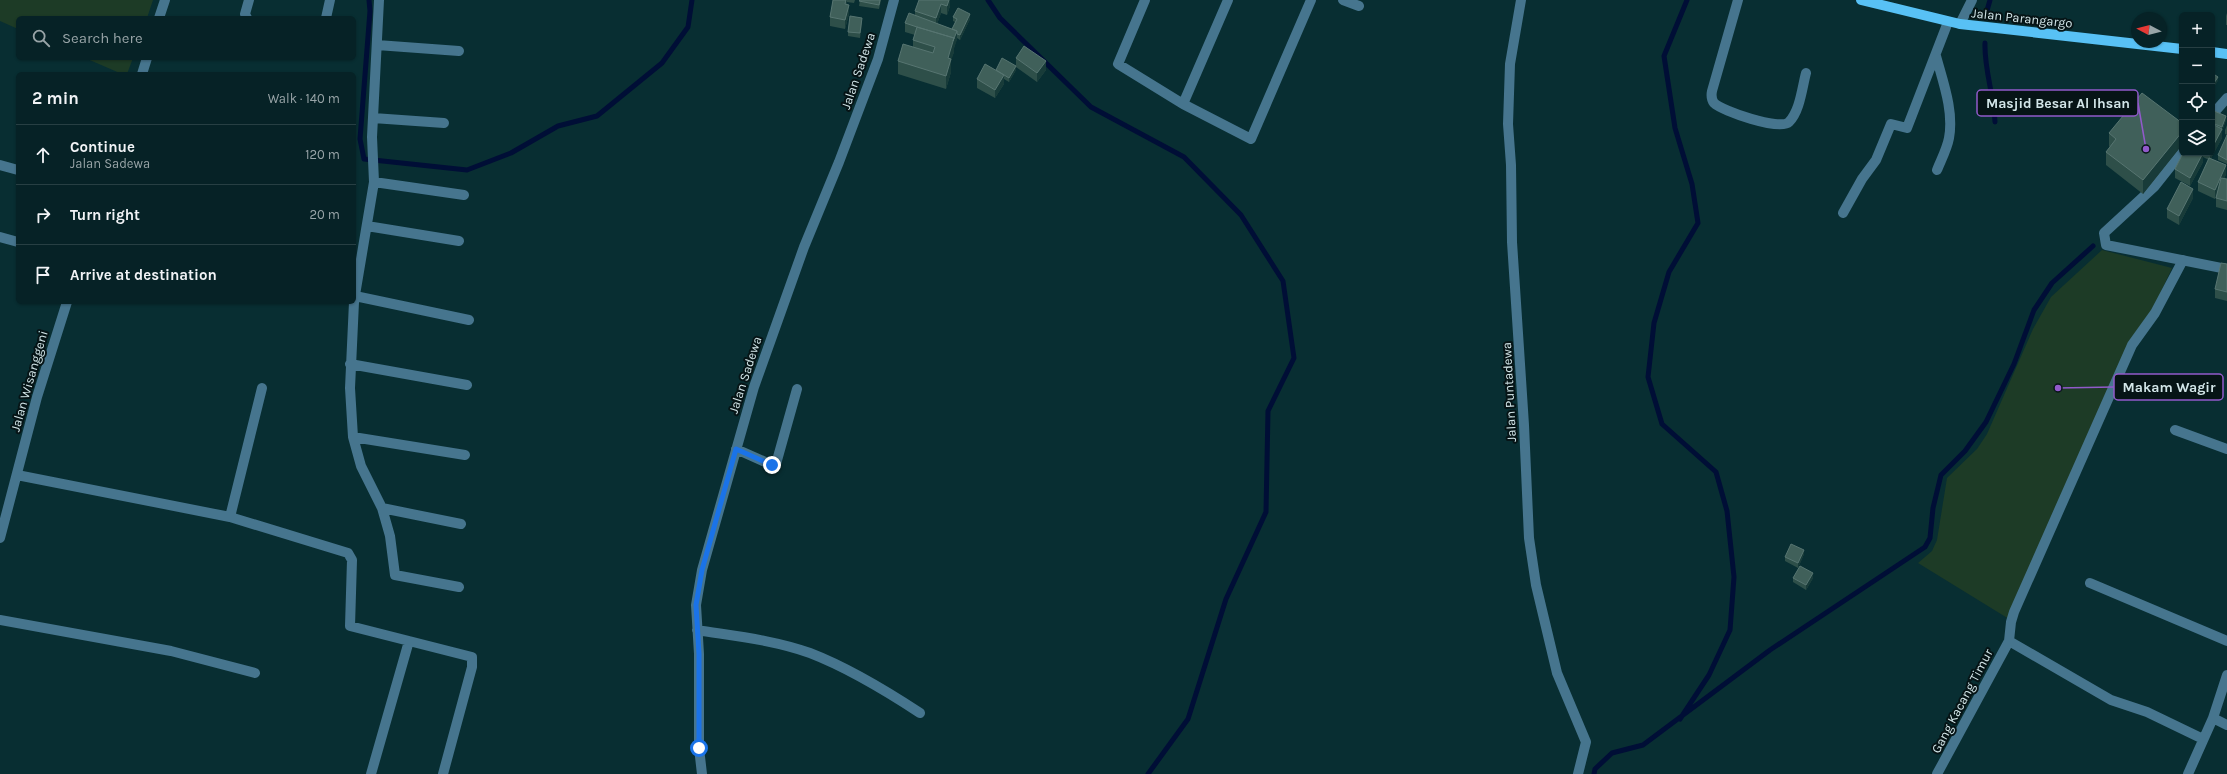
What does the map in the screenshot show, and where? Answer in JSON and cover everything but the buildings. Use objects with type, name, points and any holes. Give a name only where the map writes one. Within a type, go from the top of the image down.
[{"type":"main road","name":"Jalan Parangargo","points":[[1861,0],[1960,24],[2179,49]]},
{"type":"main road","points":[[2215,52],[2227,54]]},
{"type":"street","points":[[160,16],[165,0]]},
{"type":"street","points":[[246,16],[245,14],[249,0]]},
{"type":"street","points":[[326,16],[330,0]]},
{"type":"street","points":[[356,289],[374,182],[372,137],[379,0]]},
{"type":"street","name":"Jalan Sadewa","points":[[702,774],[699,734],[699,654],[696,605],[702,570],[754,387],[804,246],[839,162],[878,59],[894,0]]},
{"type":"street","points":[[1145,0],[1118,64],[1183,104],[1251,140],[1310,0]]},
{"type":"street","points":[[1183,104],[1228,0]]},
{"type":"street","points":[[1343,0],[1359,6]]},
{"type":"street","name":"Jalan Puntadewa","points":[[1521,0],[1510,64],[1508,124],[1511,165],[1512,242],[1524,425],[1529,538],[1536,585],[1557,673],[1586,742],[1578,774]]},
{"type":"street","points":[[1738,0],[1712,91],[1711,99],[1714,103],[1722,108],[1768,124],[1780,126],[1788,123],[1796,110],[1806,73]]},
{"type":"street","points":[[1960,24],[1972,0]]},
{"type":"street","points":[[1843,213],[1862,179],[1876,160],[1891,124],[1907,128],[1948,22]]},
{"type":"street","points":[[377,44],[459,51]]},
{"type":"street","points":[[1936,56],[1946,94],[1950,128],[1949,140],[1938,170]]},
{"type":"street","points":[[143,72],[146,60]]},
{"type":"street","points":[[2215,112],[2227,98]]},
{"type":"street","points":[[373,118],[444,123]]},
{"type":"street","points":[[2179,156],[2155,186],[2104,233],[2106,245],[2227,269]]},
{"type":"street","points":[[0,165],[16,169]]},
{"type":"street","points":[[374,182],[464,195]]},
{"type":"street","points":[[367,226],[459,242]]},
{"type":"street","points":[[0,237],[16,241]]},
{"type":"street","points":[[2183,260],[2155,313],[2132,345],[2014,612],[2011,622],[2009,641],[2111,700],[2147,712],[2203,739]]},
{"type":"street","points":[[356,300],[469,320]]},
{"type":"street","name":"Jalan Wisanggeni","points":[[0,538],[37,397],[66,304]]},
{"type":"street","points":[[354,304],[350,364],[353,437],[361,466],[382,508],[390,536],[394,575],[459,587]]},
{"type":"street","points":[[350,364],[467,385]]},
{"type":"street","points":[[230,517],[262,388]]},
{"type":"street","points":[[736,449],[772,465],[776,464],[797,389]]},
{"type":"street","points":[[2174,430],[2227,449]]},
{"type":"street","points":[[353,437],[465,455]]},
{"type":"street","points":[[17,475],[230,517],[348,553],[352,560],[350,626],[472,657],[472,666],[442,774]]},
{"type":"street","points":[[382,508],[461,524]]},
{"type":"street","points":[[2090,583],[2227,641]]},
{"type":"street","points":[[0,620],[170,651],[255,674]]},
{"type":"street","points":[[697,630],[777,644],[810,653],[877,686],[920,713]]},
{"type":"street","points":[[371,774],[409,641]]},
{"type":"street","name":"Gang Kacang Timur","points":[[1937,774],[2009,641]]},
{"type":"street","points":[[2188,774],[2212,718],[2227,676]]},
{"type":"street","points":[[2212,718],[2227,726]]},
{"type":"green space","points":[[0,0],[153,0],[148,16],[16,16],[16,28],[0,21]]},
{"type":"green space","points":[[90,60],[132,60],[128,72],[117,72]]},
{"type":"green space","points":[[2102,250],[2172,268],[2009,619],[1918,563],[1932,551],[1937,540],[1947,478],[1977,449],[1987,434],[2033,329],[2051,297]]},
{"type":"waterway","points":[[369,0],[370,11],[360,139],[364,159],[467,170],[511,153],[558,126],[597,116],[662,63],[688,27],[692,0]]},
{"type":"waterway","points":[[988,0],[1000,18],[1091,107],[1184,157],[1241,215],[1283,281],[1294,358],[1268,411],[1266,512],[1226,599],[1188,719],[1148,774]]},
{"type":"waterway","points":[[1680,719],[1709,675],[1730,630],[1734,577],[1727,511],[1716,472],[1662,424],[1648,377],[1654,323],[1669,272],[1698,223],[1692,184],[1675,128],[1664,56],[1687,0]]},
{"type":"waterway","points":[[1986,14],[1990,0]]},
{"type":"waterway","points":[[1985,43],[1986,63],[1995,122]]},
{"type":"waterway","points":[[1594,774],[1595,769],[1612,753],[1643,745],[1770,650],[1925,547],[1930,538],[1933,508],[1941,475],[1965,451],[1986,422],[2014,364],[2034,310],[2052,283],[2093,246]]},
{"type":"place","name":"Masjid Besar Al Ihsan","points":[[2146,149]]},
{"type":"place","name":"Makam Wagir","points":[[2058,388]]},
{"type":"route","points":[[699,748],[699,654],[696,605],[702,570],[736,449],[772,465]]}]
